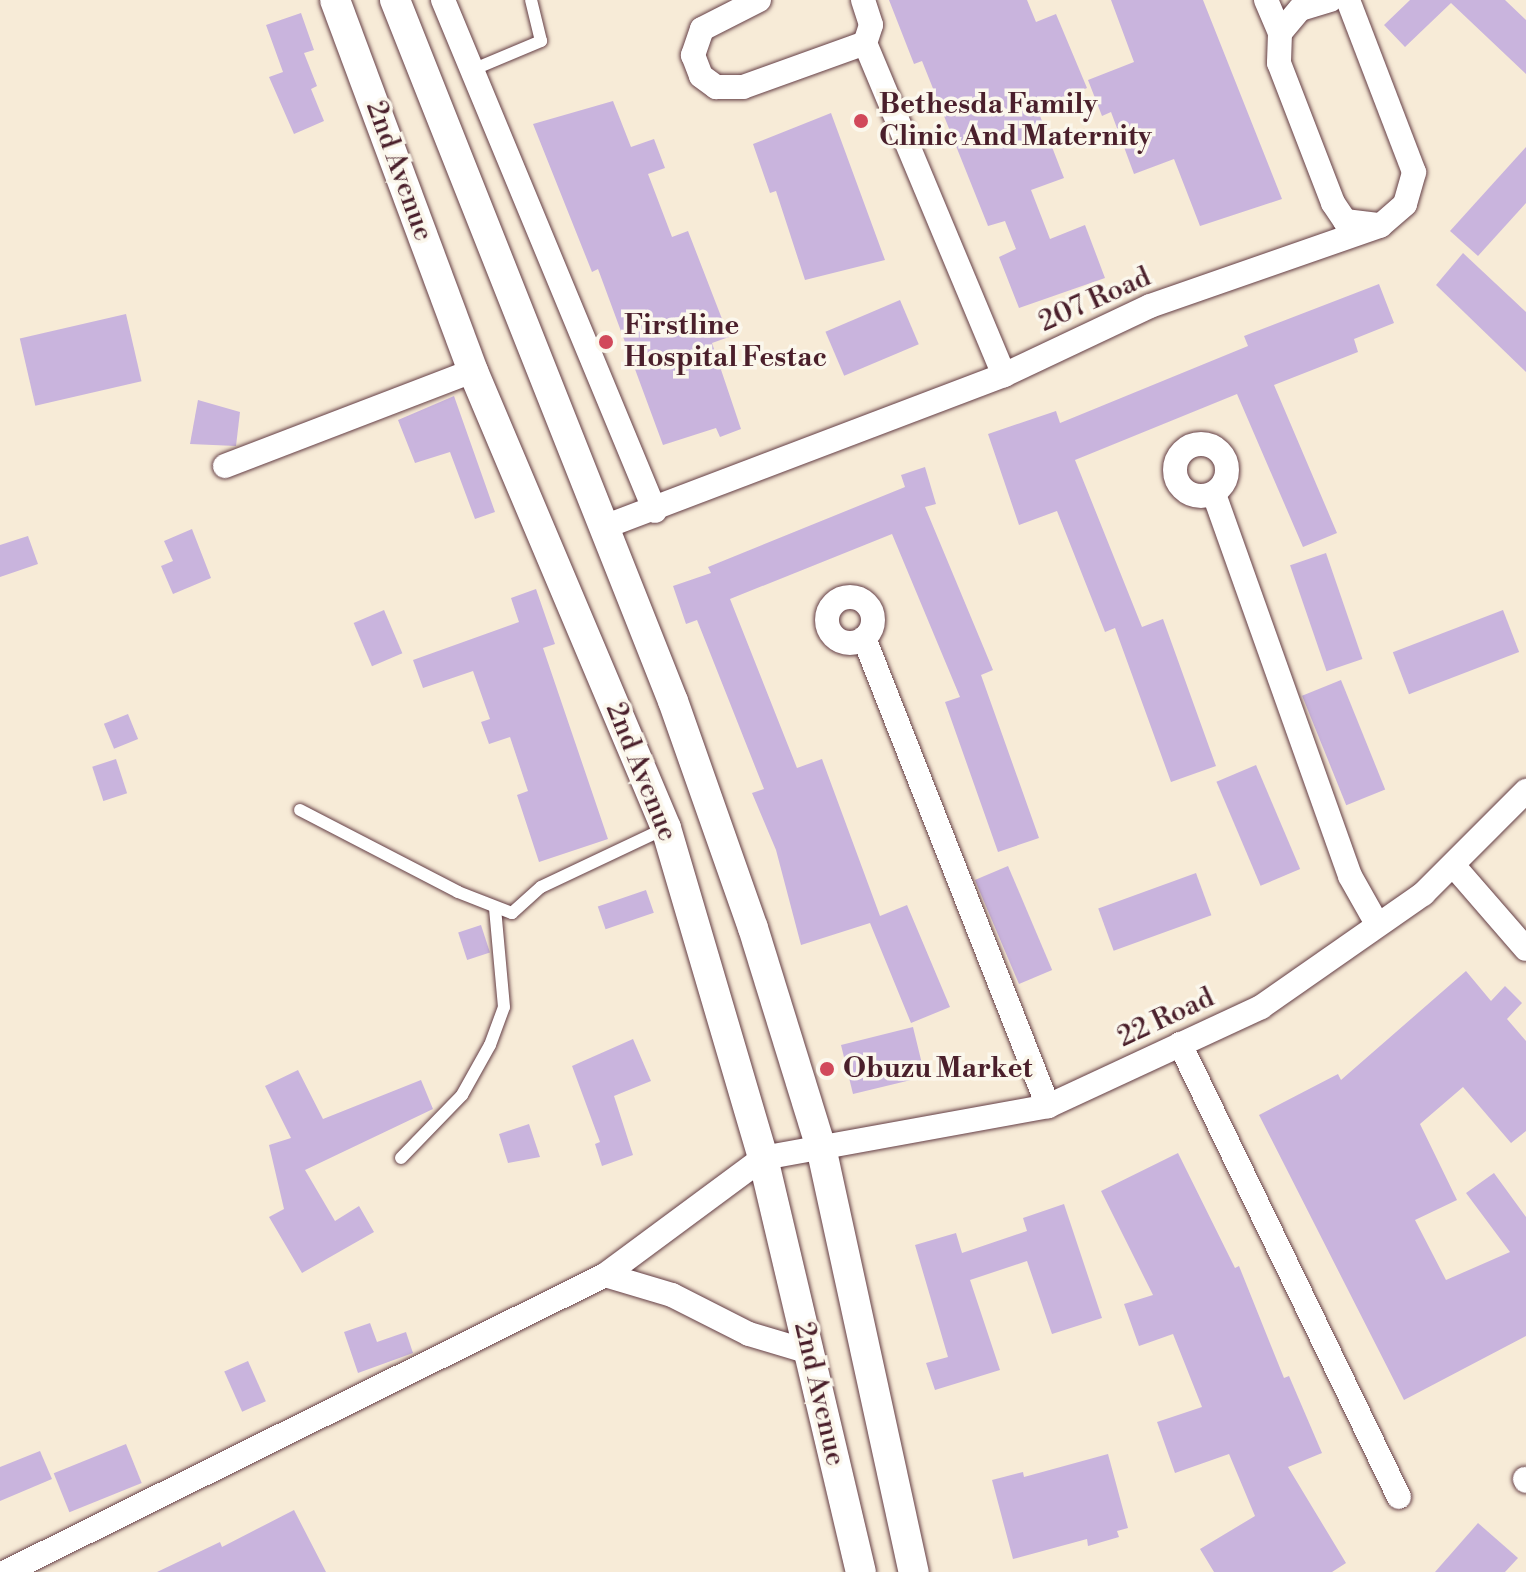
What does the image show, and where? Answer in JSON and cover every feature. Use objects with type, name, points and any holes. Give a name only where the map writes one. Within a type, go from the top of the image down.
[{"type":"street","name":"2nd Avenue","points":[[335,0],[473,371],[666,828],[763,1158],[861,1572]]},
{"type":"street","name":"2nd Avenue","points":[[395,0],[673,701],[753,928],[821,1147],[914,1572]]},
{"type":"street","points":[[443,0],[655,511]]},
{"type":"street","points":[[759,0],[702,29],[693,55],[701,76],[716,87],[743,87],[865,43]]},
{"type":"street","points":[[863,0],[871,25],[865,43],[1004,375]]},
{"type":"street","points":[[1266,0],[1280,33],[1279,63],[1333,203],[1345,221],[1380,226]]},
{"type":"street","points":[[1280,33],[1300,9],[1330,0]]},
{"type":"street","name":"207 Road","points":[[604,527],[655,511],[1004,375],[1150,306],[1380,226],[1405,204],[1414,172],[1348,0]]},
{"type":"street","points":[[225,466],[473,371]]},
{"type":"street","points":[[1214,494],[1350,876],[1377,924]]},
{"type":"street","points":[[864,638],[1048,1106]]},
{"type":"street","name":"22 Road","points":[[763,1158],[1048,1106],[1261,1007],[1423,894],[1526,791]]},
{"type":"street","points":[[1453,865],[1526,949]]},
{"type":"street","points":[[1180,1044],[1399,1497]]},
{"type":"street","points":[[6,1572],[605,1275],[763,1158]]},
{"type":"street","points":[[605,1275],[672,1295],[749,1334],[809,1352]]},
{"type":"lane","points":[[472,70],[541,41],[531,0]]},
{"type":"lane","points":[[300,810],[495,909],[512,913],[541,887],[666,828]]},
{"type":"lane","points":[[401,1158],[462,1095],[490,1045],[504,1007],[495,909]]},
{"type":"building","points":[[889,0],[1027,0],[1036,22],[1056,14],[1087,88],[1037,108],[1064,178],[1031,190],[1050,239],[1085,225],[1105,278],[1019,308],[999,257],[1016,249],[1005,221],[988,226],[922,61],[914,64]]},
{"type":"building","points":[[1111,0],[1203,0],[1282,199],[1200,226],[1174,159],[1134,174],[1111,112],[1102,116],[1088,80],[1134,62]]},
{"type":"building","points":[[1410,0],[1505,0],[1526,20],[1526,74],[1451,3],[1405,47],[1384,25]]},
{"type":"building","points":[[301,13],[314,50],[304,53],[317,86],[311,89],[324,121],[294,134],[269,77],[283,72],[266,25]]},
{"type":"building","points":[[613,101],[631,147],[654,139],[665,168],[648,174],[672,237],[688,231],[729,337],[712,343],[741,429],[720,437],[716,428],[663,445],[598,269],[592,272],[533,124]]},
{"type":"building","points":[[831,113],[885,260],[805,280],[776,191],[770,193],[753,144]]},
{"type":"building","points":[[1526,147],[1526,203],[1478,256],[1450,231]]},
{"type":"building","points":[[1463,253],[1526,312],[1526,372],[1436,285]]},
{"type":"building","points":[[1379,284],[1394,323],[1354,339],[1358,352],[1274,385],[1337,533],[1303,547],[1237,394],[1075,460],[1142,627],[1163,619],[1216,766],[1171,782],[1115,628],[1105,632],[1057,511],[1019,525],[988,434],[1056,411],[1060,423],[1248,346],[1244,336]]},
{"type":"building","points":[[900,300],[919,344],[844,376],[825,332]]},
{"type":"building","points":[[126,314],[142,381],[35,406],[20,339]]},
{"type":"building","points":[[454,396],[495,512],[475,519],[450,452],[415,463],[398,420]]},
{"type":"building","points":[[198,400],[240,412],[236,446],[190,444]]},
{"type":"building","points":[[925,467],[936,504],[925,507],[993,670],[981,675],[1039,838],[998,852],[945,702],[960,697],[892,534],[730,599],[797,768],[822,759],[880,916],[907,905],[950,1007],[911,1023],[870,923],[801,945],[776,850],[752,793],[764,789],[697,620],[686,624],[673,586],[711,573],[708,567],[905,487],[901,475]]},
{"type":"building","points":[[192,529],[211,578],[173,594],[161,566],[173,561],[164,541]]},
{"type":"building","points":[[28,536],[38,564],[0,577],[0,545]]},
{"type":"building","points":[[1326,553],[1362,659],[1327,671],[1290,565]]},
{"type":"building","points":[[536,589],[555,644],[543,648],[608,839],[539,862],[517,795],[528,791],[510,737],[489,744],[481,722],[490,719],[473,671],[423,688],[413,660],[519,622],[511,598]]},
{"type":"building","points":[[384,610],[402,653],[372,666],[354,623]]},
{"type":"building","points":[[1503,610],[1519,652],[1409,694],[1393,652]]},
{"type":"building","points":[[1341,680],[1385,789],[1346,805],[1302,696]]},
{"type":"building","points":[[128,714],[138,739],[114,749],[104,724]]},
{"type":"building","points":[[116,759],[127,793],[103,801],[92,767]]},
{"type":"building","points":[[1256,765],[1300,869],[1261,886],[1216,782]]},
{"type":"building","points":[[1008,866],[1052,970],[1019,984],[975,880]]},
{"type":"building","points":[[1196,873],[1211,915],[1114,951],[1098,909]]},
{"type":"building","points":[[646,890],[654,913],[606,929],[598,907]]},
{"type":"building","points":[[481,925],[490,953],[467,960],[458,932]]},
{"type":"building","points":[[1466,971],[1491,1001],[1505,986],[1522,1003],[1507,1019],[1526,1041],[1526,1131],[1511,1143],[1463,1087],[1420,1124],[1457,1200],[1415,1220],[1446,1280],[1510,1252],[1466,1193],[1494,1173],[1526,1217],[1526,1336],[1404,1400],[1259,1115],[1338,1074],[1341,1080]]},
{"type":"building","points":[[913,1027],[923,1068],[909,1071],[911,1080],[853,1094],[841,1045]]},
{"type":"building","points":[[633,1039],[651,1081],[614,1096],[633,1155],[602,1166],[595,1144],[600,1142],[572,1066]]},
{"type":"building","points":[[298,1070],[323,1119],[421,1080],[433,1109],[305,1170],[335,1221],[359,1206],[374,1232],[302,1273],[269,1217],[284,1209],[269,1145],[291,1138],[265,1086]]},
{"type":"building","points":[[529,1124],[540,1157],[508,1163],[499,1134]]},
{"type":"building","points":[[1178,1153],[1235,1268],[1239,1266],[1284,1378],[1289,1376],[1322,1453],[1288,1467],[1346,1563],[1332,1572],[1214,1572],[1200,1549],[1255,1516],[1229,1454],[1175,1473],[1157,1422],[1202,1407],[1173,1334],[1139,1346],[1124,1304],[1153,1295],[1101,1191]]},
{"type":"building","points":[[1064,1204],[1102,1318],[1052,1334],[1027,1261],[970,1280],[1000,1370],[935,1390],[926,1363],[948,1357],[915,1245],[956,1233],[962,1253],[1027,1231],[1023,1218]]},
{"type":"building","points":[[370,1323],[377,1342],[406,1332],[413,1353],[358,1373],[344,1332]]},
{"type":"building","points":[[248,1361],[266,1401],[242,1412],[224,1372]]},
{"type":"building","points":[[126,1444],[142,1483],[69,1512],[54,1473]]},
{"type":"building","points":[[40,1451],[52,1479],[0,1501],[0,1467]]},
{"type":"building","points":[[1108,1454],[1128,1528],[1117,1531],[1119,1537],[1088,1546],[1087,1539],[1013,1559],[992,1480],[1023,1472],[1024,1477]]},
{"type":"building","points":[[294,1510],[326,1572],[157,1572],[220,1542],[222,1547]]},
{"type":"building","points":[[1478,1523],[1518,1558],[1505,1572],[1435,1572]]},
{"type":"place","name":"Bethesda Family Clinic And Maternity","points":[[861,121]]},
{"type":"place","name":"Firstline Hospital Festac","points":[[606,342]]},
{"type":"place","name":"Obuzu Market","points":[[827,1069]]}]
